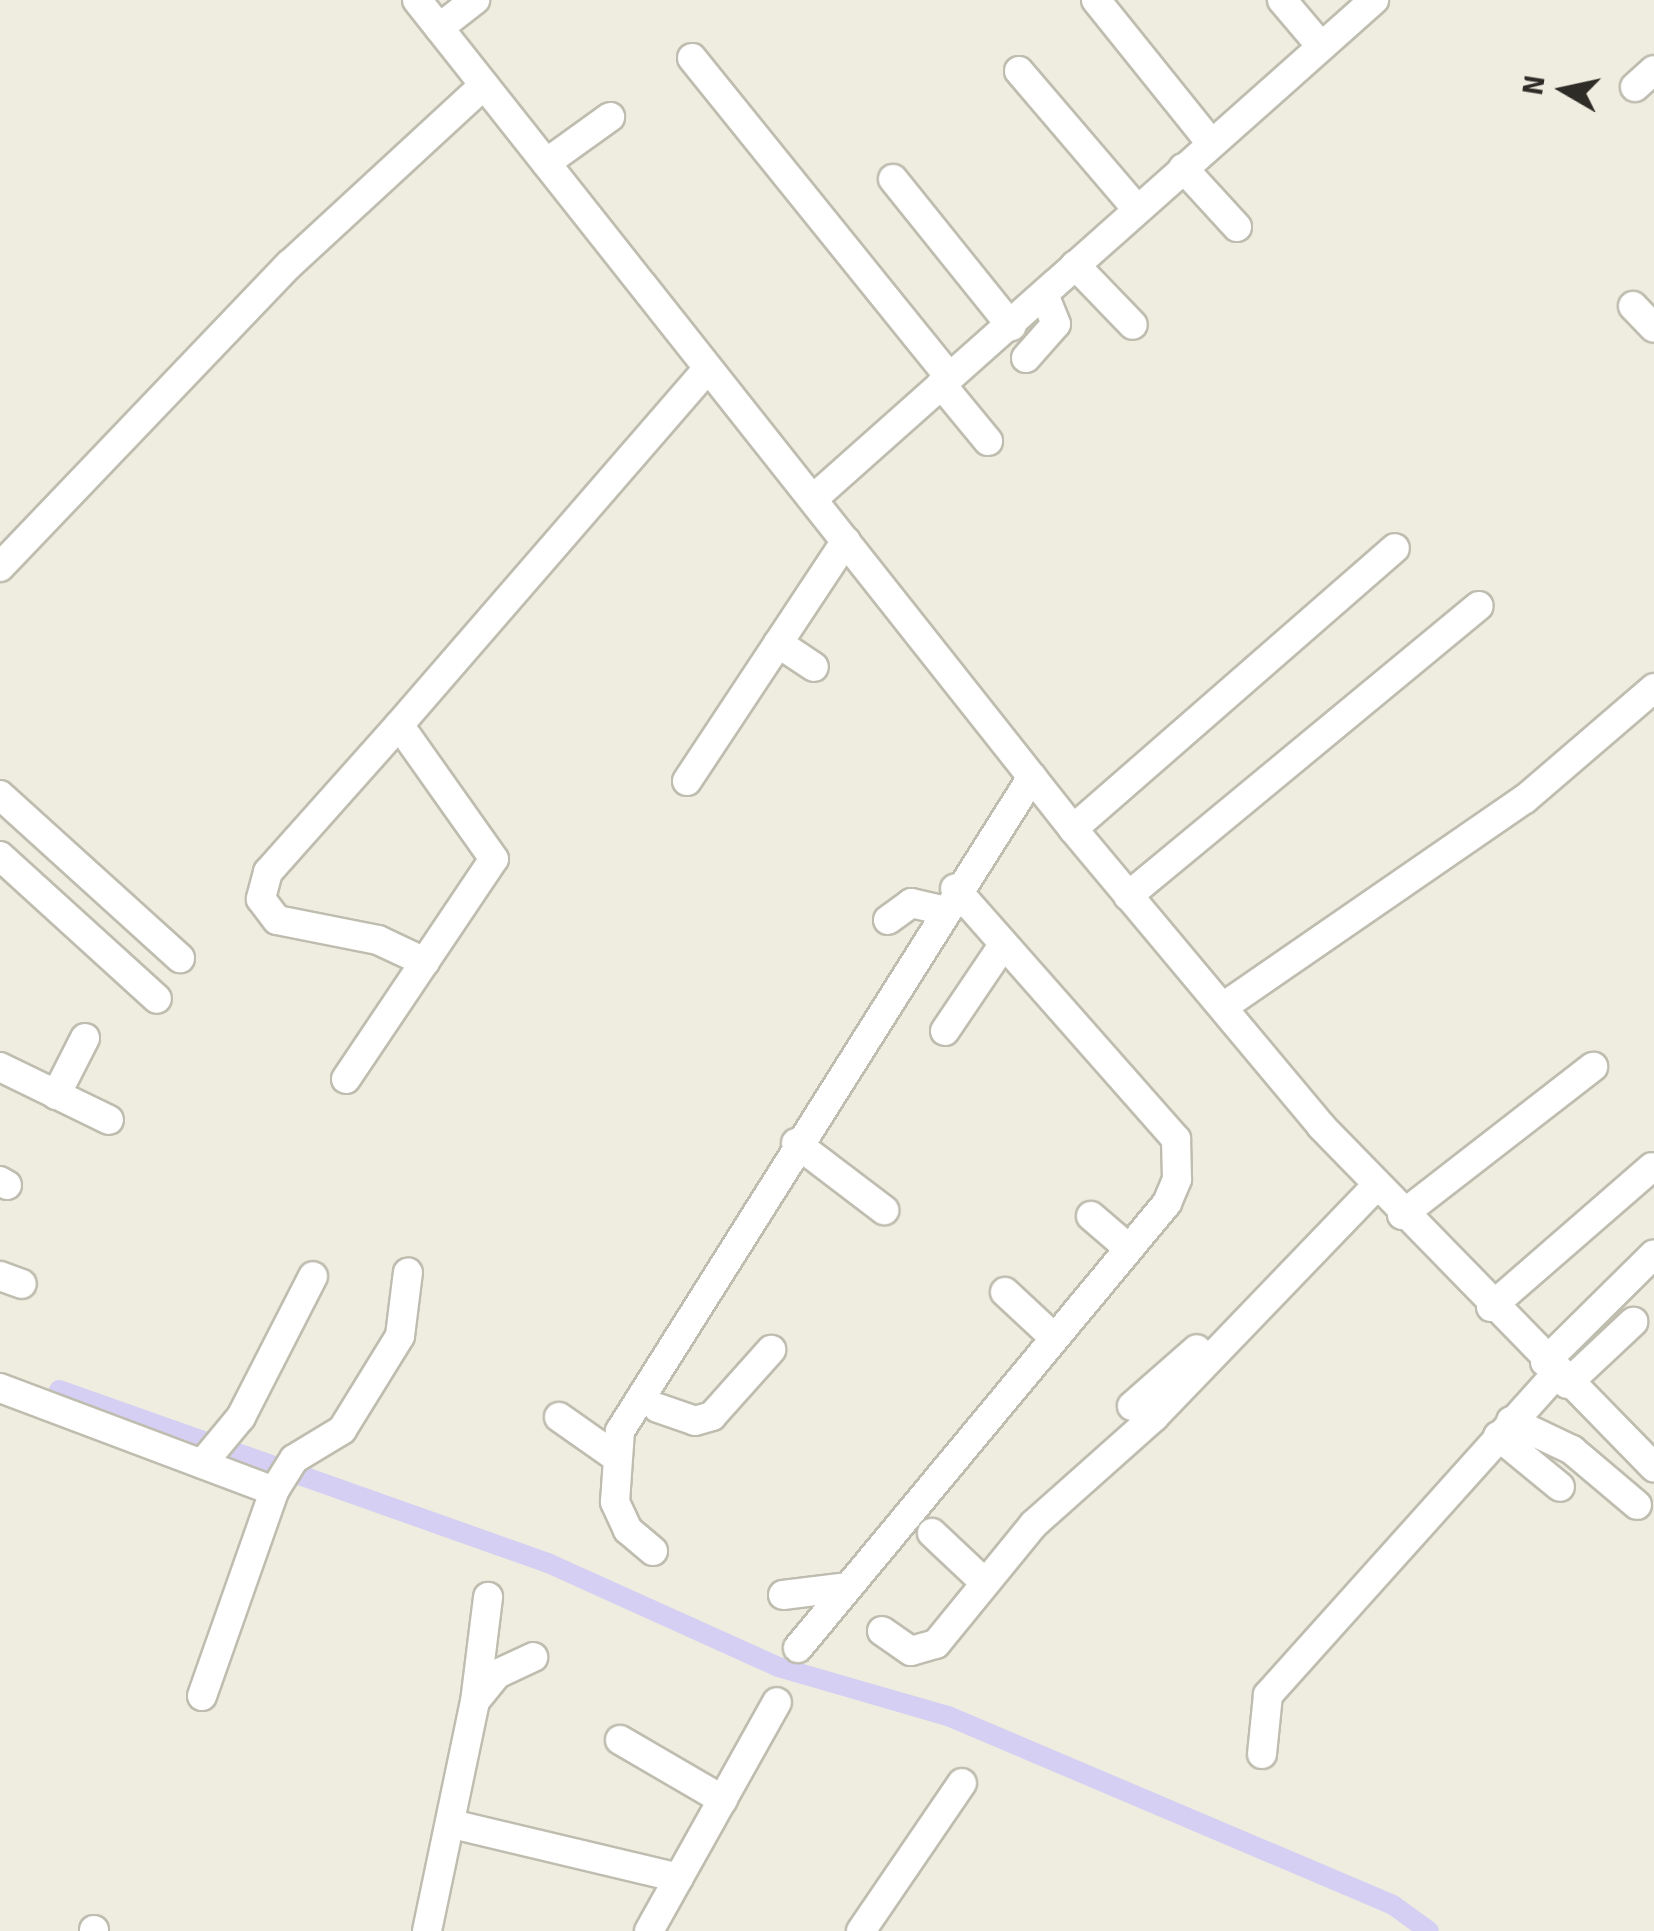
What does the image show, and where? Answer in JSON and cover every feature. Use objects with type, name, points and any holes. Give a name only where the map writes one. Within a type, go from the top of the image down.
[{"type":"street","points":[[417,0],[1128,896],[1375,1187],[1556,1373],[1654,1467]]},
{"type":"street","points":[[439,28],[475,0]]},
{"type":"street","points":[[1096,0],[1211,143]]},
{"type":"street","points":[[1282,0],[1321,46]]},
{"type":"street","points":[[812,499],[1374,0]]},
{"type":"street","points":[[692,58],[945,381],[988,442]]},
{"type":"street","points":[[1020,70],[1137,210]]},
{"type":"street","points":[[0,566],[290,264],[484,85]]},
{"type":"street","points":[[546,163],[610,117]]},
{"type":"street","points":[[1183,168],[1237,227]]},
{"type":"street","points":[[893,178],[1010,326]]},
{"type":"street","points":[[1075,265],[1133,325]]},
{"type":"street","points":[[1026,358],[1056,324],[1044,294]]},
{"type":"street","points":[[1633,306],[1654,328]]},
{"type":"street","points":[[425,962],[378,940],[276,920],[261,899],[268,872],[708,368]]},
{"type":"street","points":[[687,780],[846,541]]},
{"type":"street","points":[[1073,828],[1395,548]]},
{"type":"street","points":[[1128,896],[1479,606]]},
{"type":"street","points":[[778,643],[814,666]]},
{"type":"street","points":[[1223,1007],[1525,800],[1654,688]]},
{"type":"street","points":[[346,1078],[494,859],[399,725]]},
{"type":"street","points":[[652,1551],[628,1530],[615,1502],[613,1455],[649,1401],[796,1143],[948,899],[1032,776]]},
{"type":"street","points":[[0,795],[180,958]]},
{"type":"street","points":[[0,856],[158,999]]},
{"type":"street","points":[[798,1648],[1050,1334],[1166,1203],[1181,1159],[1176,1139],[1001,948],[948,899],[911,903],[888,920]]},
{"type":"street","points":[[945,1032],[1001,948]]},
{"type":"street","points":[[56,1095],[85,1038]]},
{"type":"street","points":[[0,1067],[109,1120]]},
{"type":"street","points":[[1402,1215],[1593,1067]]},
{"type":"street","points":[[796,1143],[884,1210]]},
{"type":"street","points":[[1491,1306],[1652,1167]]},
{"type":"street","points":[[1132,1406],[1289,1270],[1375,1187]]},
{"type":"street","points":[[1091,1216],[1127,1248]]},
{"type":"street","points":[[1262,1754],[1268,1695],[1556,1373],[1654,1254]]},
{"type":"street","points":[[882,1631],[925,1652],[1034,1524],[1268,1303],[1289,1270]]},
{"type":"street","points":[[202,1696],[283,1477],[342,1430],[400,1336],[408,1272]]},
{"type":"street","points":[[212,1453],[313,1276]]},
{"type":"street","points":[[1005,1292],[1050,1334]]},
{"type":"street","points":[[1556,1373],[1633,1322]]},
{"type":"street","points":[[649,1401],[695,1421],[712,1416],[771,1350]]},
{"type":"street","points":[[0,1388],[283,1477]]},
{"type":"street","points":[[559,1417],[613,1455]]},
{"type":"street","points":[[1505,1428],[1560,1488]]},
{"type":"street","points":[[1505,1428],[1572,1450],[1637,1504]]},
{"type":"street","points":[[932,1533],[984,1583]]},
{"type":"street","points":[[783,1595],[847,1587]]},
{"type":"street","points":[[427,1931],[475,1702],[488,1597]]},
{"type":"street","points":[[475,1702],[496,1674],[533,1657]]},
{"type":"street","points":[[650,1931],[777,1702]]},
{"type":"street","points":[[620,1740],[723,1800]]},
{"type":"street","points":[[861,1931],[962,1784]]},
{"type":"street","points":[[452,1824],[679,1878]]},
{"type":"waterway","points":[[59,1390],[548,1563],[778,1667],[948,1716],[1393,1905],[1429,1931]]}]
